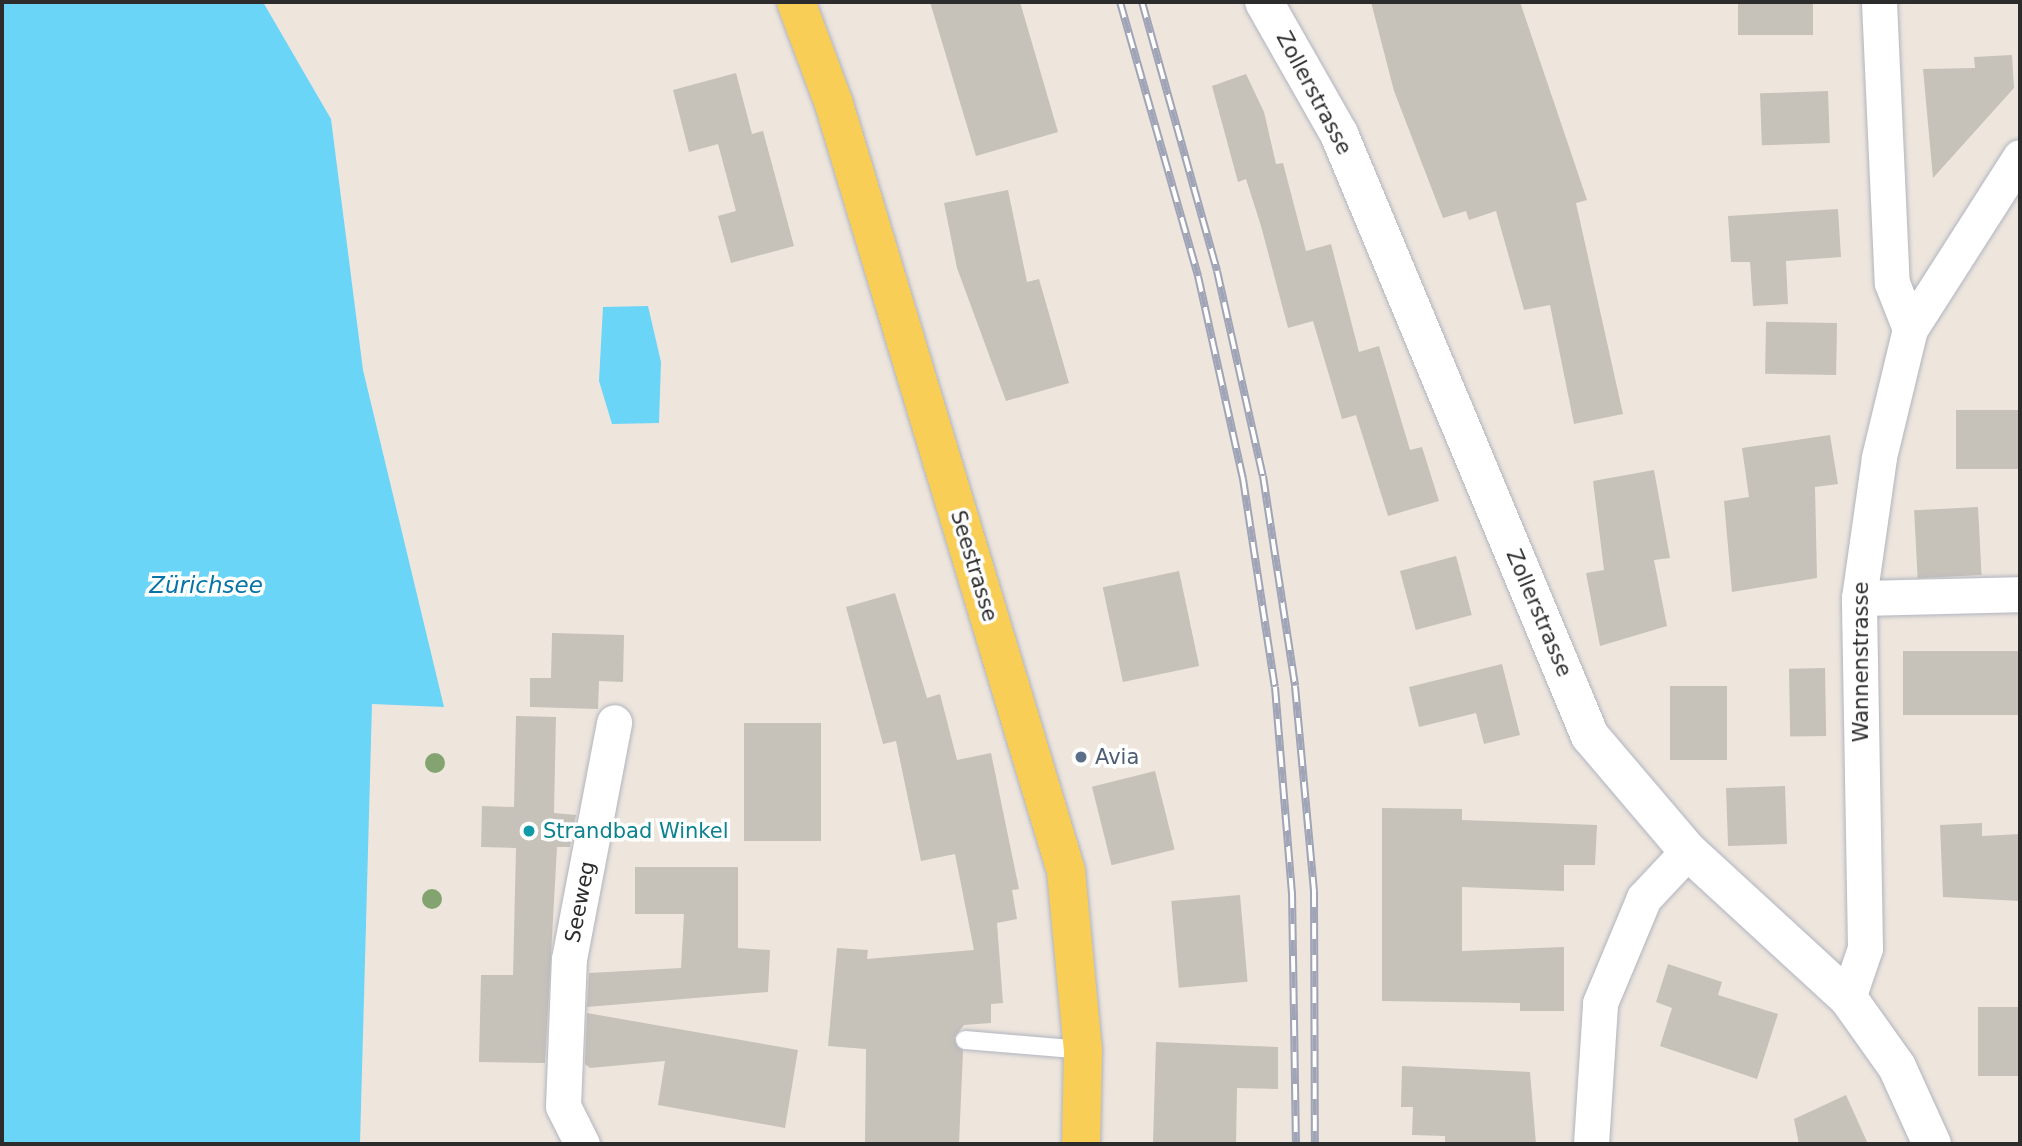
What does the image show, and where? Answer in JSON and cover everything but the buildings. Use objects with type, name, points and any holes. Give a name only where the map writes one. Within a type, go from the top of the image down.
[{"type":"main road","name":"Seestrasse","points":[[796,2],[834,104],[1066,871],[1083,1049],[1081,1144]]},
{"type":"street","name":"Zollerstrasse","points":[[1264,2],[1339,134],[1590,736],[1688,851],[1848,998],[1897,1067],[1932,1144]]},
{"type":"street","points":[[1879,2],[1892,283],[1910,330]]},
{"type":"street","name":"Wannenstrasse","points":[[1848,998],[1865,948],[1859,598],[1878,457],[1910,330],[2020,157]]},
{"type":"street","points":[[1859,598],[2020,594]]},
{"type":"street","name":"Seeweg","points":[[582,1144],[563,1107],[569,959],[614,722]]},
{"type":"street","points":[[1591,1144],[1600,1003],[1644,898],[1688,851]]},
{"type":"lane","points":[[965,1040],[1083,1049]]},
{"type":"water","name":"Zürichsee","points":[[2,2],[263,2],[331,119],[363,370],[444,707],[372,704],[360,1144],[2,1144]]},
{"type":"water","points":[[648,306],[661,362],[659,423],[612,424],[599,381],[603,307]]},
{"type":"railway","points":[[1120,2],[1198,276],[1243,479],[1275,687],[1292,892],[1296,1144]]},
{"type":"railway","points":[[1142,2],[1217,271],[1263,476],[1295,686],[1314,891],[1315,1144]]},
{"type":"place","name":"Avia","points":[[1081,757]]},
{"type":"place","name":"Strandbad Winkel","points":[[529,831]]}]
